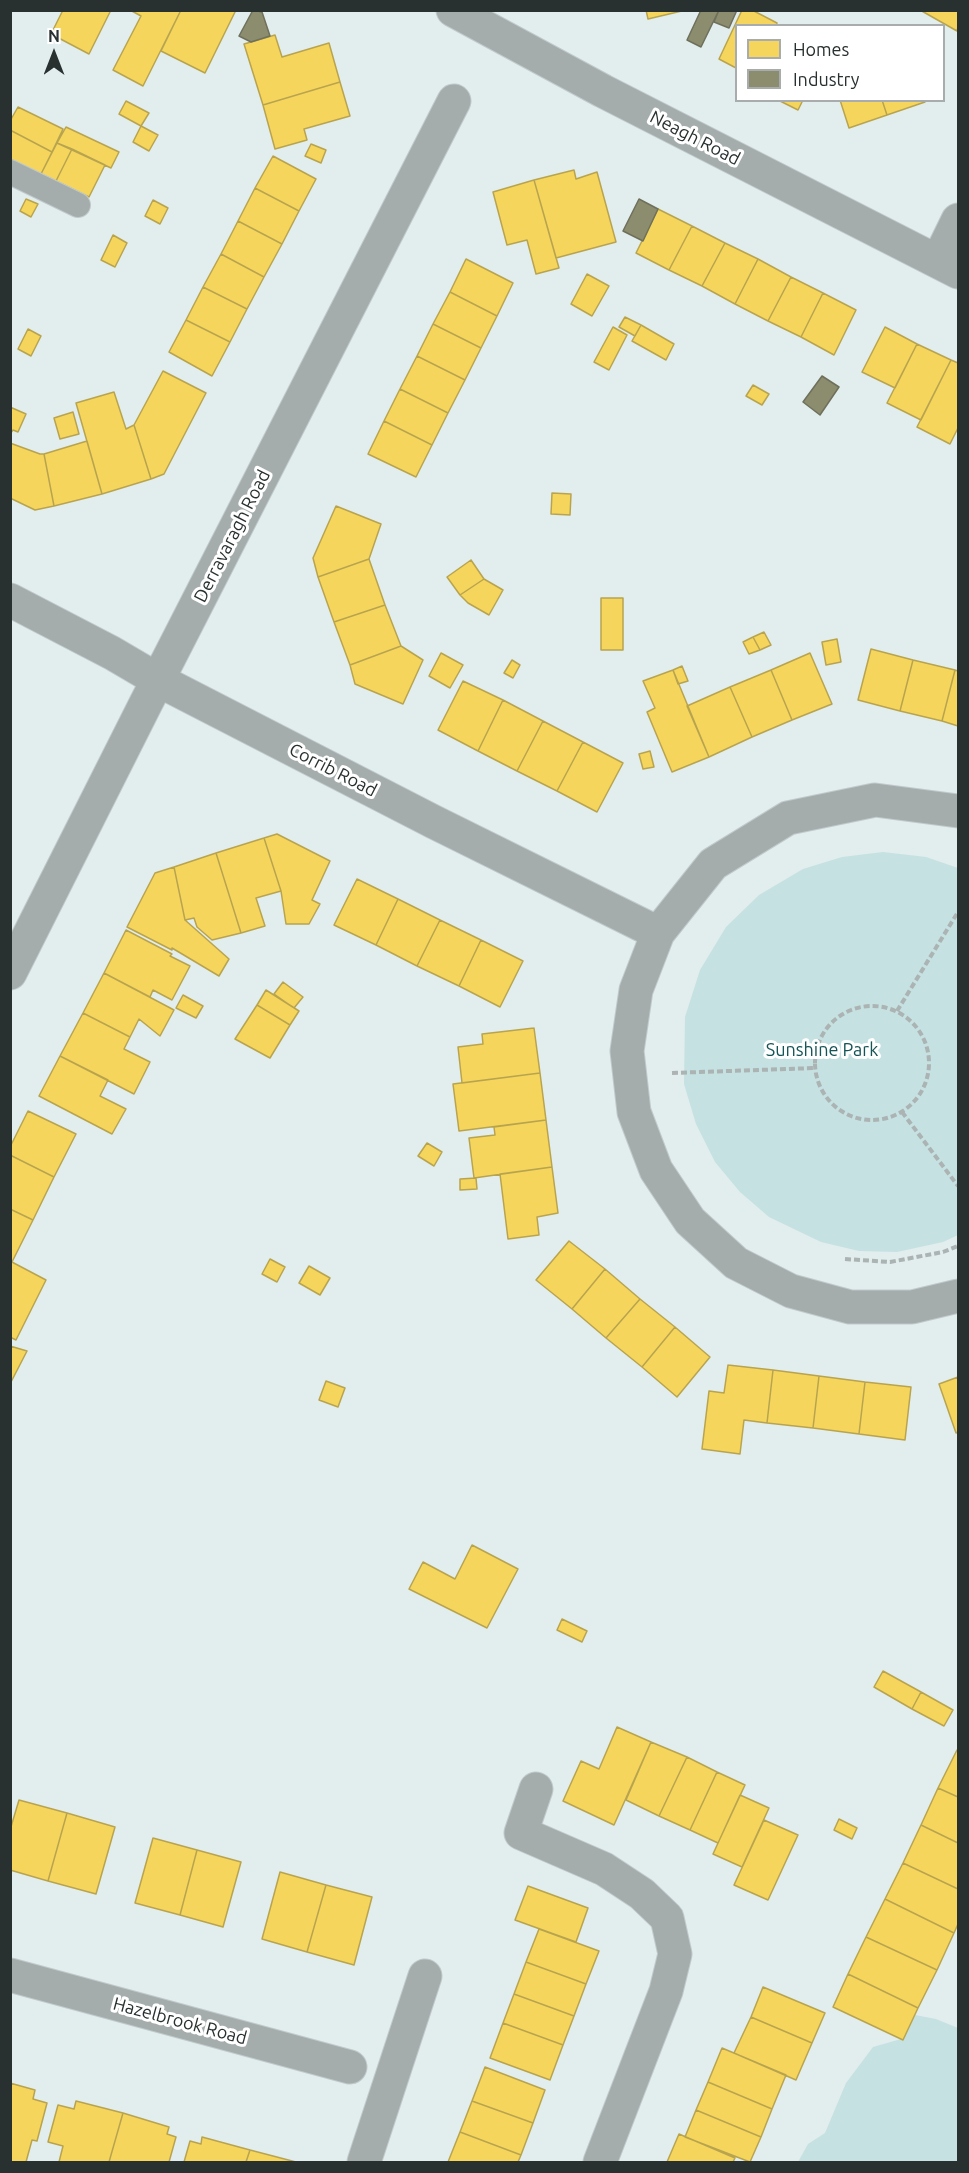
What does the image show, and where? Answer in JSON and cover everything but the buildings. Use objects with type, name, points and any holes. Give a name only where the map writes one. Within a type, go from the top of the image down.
[{"type":"street","name":"Neagh Road","points":[[453,10],[493,20],[603,91],[948,266],[958,220]]},
{"type":"street","name":"Derravaragh Road","points":[[10,973],[454,101]]},
{"type":"street","name":"Corrib Road","points":[[10,600],[112,653],[158,680],[444,828],[658,933]]},
{"type":"street","points":[[958,812],[875,800],[788,818],[713,864],[658,933],[636,990],[627,1051],[634,1112],[656,1170],[690,1221],[736,1263],[791,1292],[850,1307],[912,1307],[958,1296]]},
{"type":"street","points":[[536,1789],[521,1833],[604,1869],[642,1894],[667,1918],[675,1954],[666,1991],[600,2163]]},
{"type":"street","name":"Hazelbrook Road","points":[[10,1975],[350,2067]]},
{"type":"street","points":[[364,2163],[425,1977]]},
{"type":"lane","points":[[10,172],[78,205]]},
{"type":"path","points":[[897,1011],[958,912]]},
{"type":"path","points":[[879,1006],[897,1011],[913,1022],[924,1037],[930,1056],[929,1075],[922,1093],[910,1108],[893,1118],[874,1121],[855,1119],[838,1110],[825,1096],[816,1080],[815,1068],[818,1042],[828,1026],[842,1014],[860,1007],[879,1006]]},
{"type":"path","points":[[666,1073],[815,1068]]},
{"type":"path","points":[[902,1112],[958,1186]]},
{"type":"path","points":[[837,1259],[890,1262],[943,1252],[958,1246]]},
{"type":"green space","name":"Sunshine Park","points":[[883,852],[926,857],[958,868],[958,1235],[943,1242],[897,1252],[859,1251],[821,1242],[769,1217],[740,1192],[715,1162],[696,1124],[684,1084],[685,1017],[700,970],[726,927],[759,895],[803,869],[842,857]]},
{"type":"green space","points":[[915,2015],[936,2019],[958,2028],[958,2162],[798,2162],[808,2144],[825,2133],[846,2083],[873,2047],[901,2039]]}]
